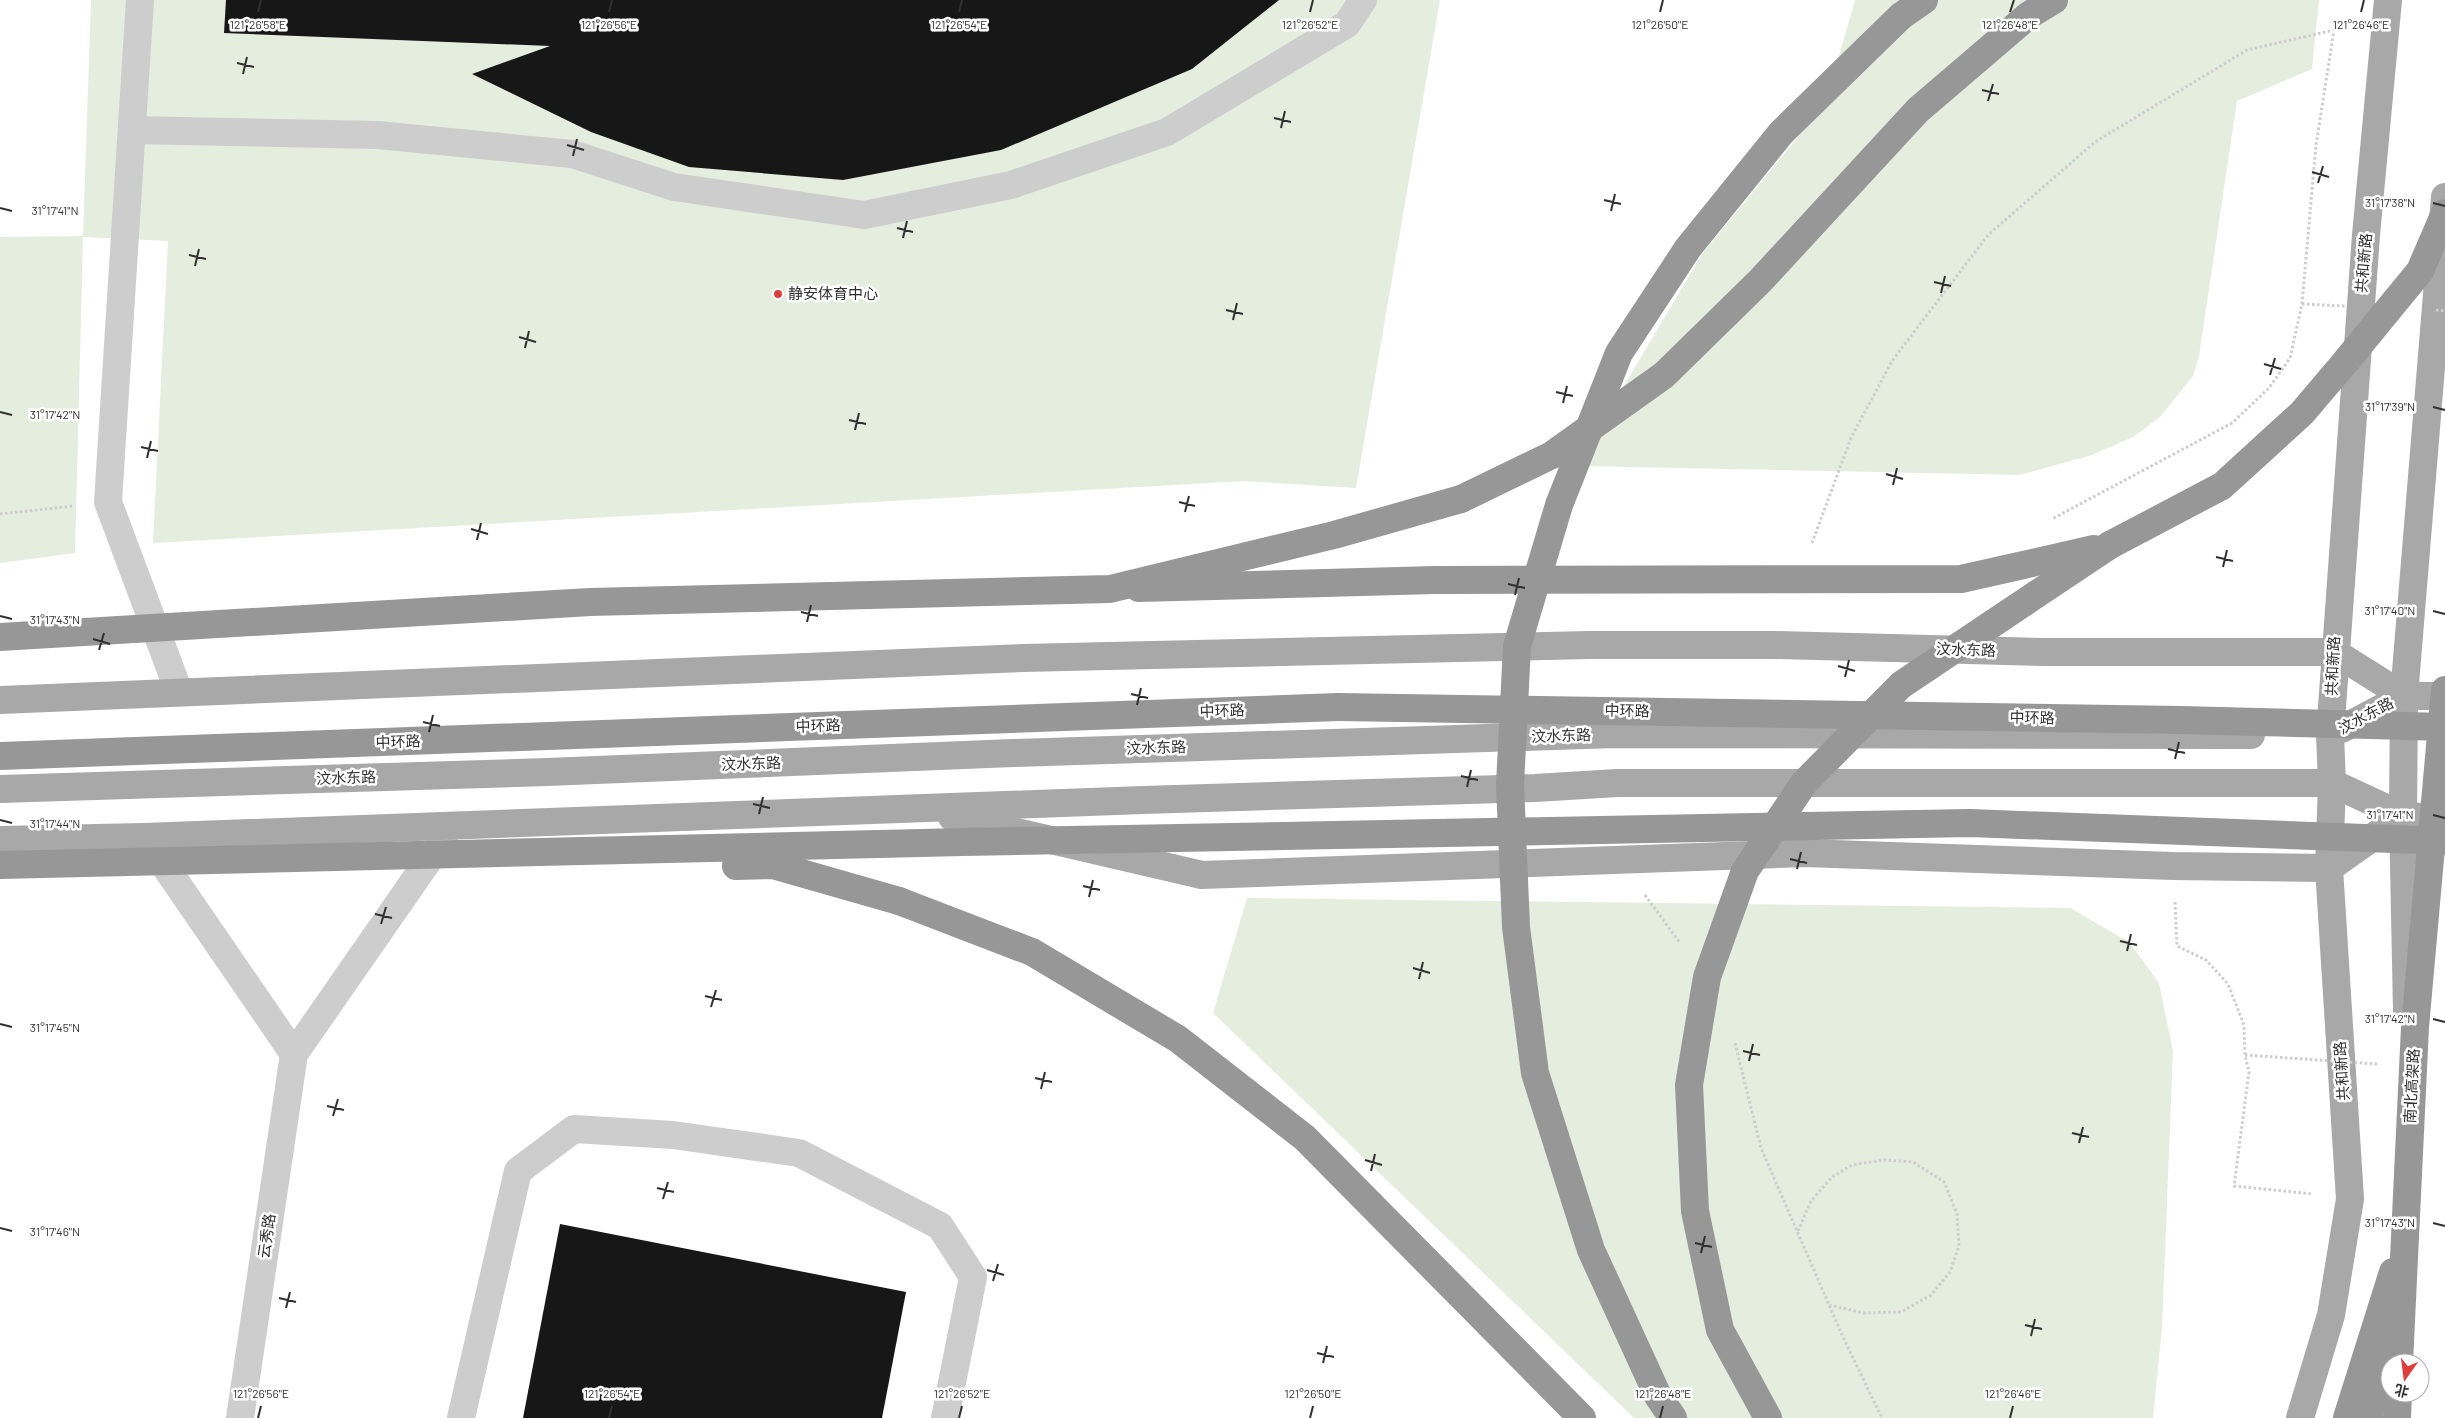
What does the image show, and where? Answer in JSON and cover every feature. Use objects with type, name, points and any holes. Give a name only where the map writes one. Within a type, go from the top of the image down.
[{"type":"highway","points":[[1673,1418],[1658,1396],[1591,1250],[1535,1073],[1516,927],[1510,785],[1517,646],[1559,505],[1619,353],[1688,248],[1781,133],[1901,16],[1924,0]]},
{"type":"highway","points":[[1110,589],[1334,535],[1460,499],[1552,455],[1664,375],[1760,281],[1918,110],[2029,14],[2054,0]]},
{"type":"highway","points":[[1768,1418],[1720,1330],[1695,1212],[1688,1085],[1707,977],[1745,871],[1804,783],[1901,685],[2110,545],[2222,486],[2302,413],[2379,324],[2420,270],[2445,214]]},
{"type":"highway","points":[[0,638],[590,602],[1435,580],[1961,579],[2110,545]]},
{"type":"highway","name":"南北高架路","points":[[2399,1353],[2403,1240],[2415,1028],[2445,690]]},
{"type":"highway","name":"中环路","points":[[0,756],[1338,707],[2181,720],[2445,727]]},
{"type":"highway","points":[[0,865],[963,842],[1970,823],[2445,840]]},
{"type":"highway","points":[[0,880],[772,866],[899,901],[1032,952],[1178,1039],[1305,1138],[1582,1418]]},
{"type":"highway","points":[[2347,1418],[2403,1240]]},
{"type":"highway","points":[[2369,1418],[2390,1270]]},
{"type":"highway","points":[[2397,1418],[2398,1403]]},
{"type":"main road","name":"共和新路","points":[[2300,1418],[2331,1315],[2350,1199],[2329,868],[2332,783],[2330,735],[2334,652],[2365,245],[2388,0]]},
{"type":"main road","points":[[2390,1353],[2390,1270],[2409,1144],[2403,816],[2404,696],[2445,197]]},
{"type":"main road","name":"汶水东路","points":[[0,700],[1024,658],[1589,645],[1775,645],[2044,652],[2334,652],[2404,696]]},
{"type":"main road","name":"汶水东路","points":[[0,789],[1616,734],[2330,735],[2404,696]]},
{"type":"main road","points":[[2404,696],[2445,696]]},
{"type":"main road","points":[[0,840],[1536,788],[1618,783],[2332,783],[2403,816],[2445,818]]},
{"type":"main road","points":[[917,809],[1202,875],[1805,853],[2173,866],[2329,868],[2403,816]]},
{"type":"main road","points":[[2390,1403],[2390,1418]]},
{"type":"street","points":[[140,0],[108,502],[179,692]]},
{"type":"street","points":[[132,130],[378,135],[572,154],[674,186],[864,215],[1011,185],[1167,132],[1347,24],[1363,0]]},
{"type":"street","points":[[144,836],[294,1054],[453,825]]},
{"type":"street","name":"云秀路","points":[[240,1418],[294,1054]]},
{"type":"street","points":[[461,1418],[518,1171],[574,1129],[673,1135],[799,1153],[940,1226],[973,1277],[945,1418]]},
{"type":"path","points":[[1811,546],[1850,438],[1892,361],[1988,235],[2095,142],[2247,50],[2334,30],[2316,145],[2302,304],[2290,358],[2269,388],[2232,423],[2050,520]]},
{"type":"path","points":[[0,514],[108,502]]},
{"type":"path","points":[[1620,860],[1684,949]]},
{"type":"path","points":[[2173,866],[2177,946],[2206,960],[2228,984],[2244,1025],[2245,1055],[2249,1072],[2234,1186],[2350,1199]]},
{"type":"path","points":[[1734,1039],[1761,1148],[1829,1305],[1882,1418]]},
{"type":"path","points":[[2245,1055],[2378,1064]]},
{"type":"path","points":[[1798,1231],[1811,1201],[1832,1177],[1852,1166],[1884,1160],[1913,1162],[1944,1182],[1957,1214],[1959,1246],[1950,1272],[1932,1295],[1901,1312],[1864,1313],[1829,1305]]},
{"type":"shaded area","name":"静安体育中心","points":[[91,0],[1440,0],[1356,488],[1244,481],[153,543],[168,241],[83,237],[75,553],[0,563],[0,237],[83,236]]},
{"type":"shaded area","points":[[1855,0],[2319,0],[2312,69],[2237,101],[2199,356],[2193,376],[2160,417],[2133,437],[2092,455],[2019,475],[1579,466],[1605,418],[1702,254],[1825,104]]},
{"type":"shaded area","points":[[1247,898],[2070,908],[2129,942],[2159,983],[2173,1051],[2162,1328],[2153,1418],[1634,1418],[1213,1013]]},
{"type":"building","points":[[226,0],[1279,0],[1192,69],[1001,150],[843,180],[689,167],[591,132],[472,74],[550,46],[224,33]]},
{"type":"building","points":[[560,1224],[906,1292],[882,1418],[523,1418]]},
{"type":"place","name":"静安体育中心","points":[[778,294]]}]
